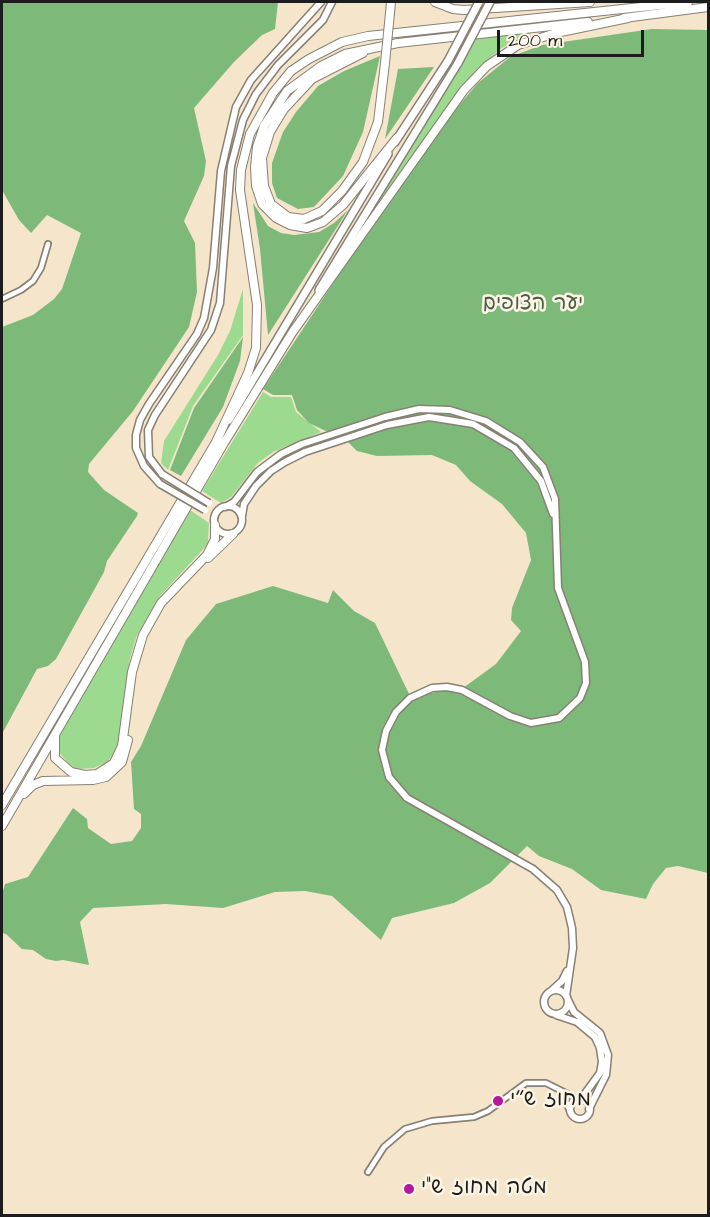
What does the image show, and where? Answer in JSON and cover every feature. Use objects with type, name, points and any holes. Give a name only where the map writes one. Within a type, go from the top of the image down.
[{"type":"highway","points":[[383,45],[321,72],[306,84],[277,120],[264,146],[262,158],[266,194],[276,209],[294,219],[308,219],[322,211],[342,191],[363,162],[378,122],[391,2]]},
{"type":"highway","points":[[435,2],[464,10],[590,2]]},
{"type":"highway","points":[[2,805],[216,442],[248,373],[256,348],[257,305],[241,200],[241,170],[250,134],[262,110],[291,71],[326,50],[368,36],[688,2]]},
{"type":"highway","points":[[397,138],[343,205],[323,222],[307,228],[290,225],[276,218],[262,204],[255,176],[257,147],[264,126],[281,98],[301,79],[332,60],[383,45],[708,7]]},
{"type":"highway","points":[[2,826],[75,696],[224,443],[292,333],[453,106],[487,66],[530,40],[628,18]]},
{"type":"highway","points":[[75,696],[56,734],[54,753],[65,768],[85,775],[103,772],[119,756],[135,659],[148,624],[161,603],[213,545],[214,522]]},
{"type":"highway","points":[[188,573],[233,534]]},
{"type":"highway","points":[[10,812],[33,784],[49,780],[100,779],[115,770],[127,749],[129,702]]},
{"type":"main road","points":[[216,442],[397,138],[448,61],[479,2]]},
{"type":"main road","points":[[292,333],[458,63],[490,2]]},
{"type":"street","points":[[321,2],[251,80],[236,107],[221,171],[213,268],[204,318],[197,334],[140,420],[136,435],[136,448],[144,466],[160,484],[205,510],[224,534],[233,534],[240,529],[244,504],[256,486],[271,471],[305,452],[387,425],[420,418],[438,417],[473,424],[494,434],[514,448],[541,481],[552,508],[556,536]]},
{"type":"street","points":[[242,516],[237,509],[209,502],[162,474],[148,457],[148,430],[155,415],[211,330],[220,303],[231,166],[243,120],[256,94],[278,65],[322,20],[332,2]]},
{"type":"street","points":[[2,299],[33,281],[41,268],[48,244]]},
{"type":"street","points":[[214,522],[224,507],[231,505],[265,464],[302,444],[385,417],[419,409],[439,409],[476,416],[509,433],[543,467],[552,489],[556,512],[558,588],[583,654],[586,670],[584,690],[576,704],[559,718],[531,723],[510,716],[462,690],[447,687],[432,688],[410,698],[396,712],[386,731],[382,750],[389,777],[407,798],[533,869],[557,890],[567,907],[572,928],[567,1008],[556,1015]]},
{"type":"street","points":[[570,1111],[572,1102],[580,1099],[600,1073],[602,1062],[600,1048],[595,1037],[577,1022],[548,1012],[543,1004],[545,996],[562,981],[571,959]]},
{"type":"street","points":[[550,992],[558,990],[567,998],[574,1012],[600,1033],[609,1055],[606,1075],[590,1109],[582,1118],[575,1117],[570,1111],[559,1090]]},
{"type":"street","points":[[368,1172],[384,1147],[397,1135],[413,1126],[474,1117],[488,1111],[526,1083],[539,1081],[586,1102],[590,1109]]},
{"type":"green space","points":[[2,2],[278,2],[275,29],[262,35],[234,62],[194,108],[206,161],[204,176],[184,221],[195,243],[197,292],[189,327],[133,411],[89,464],[88,472],[104,490],[138,513],[137,516],[107,561],[104,572],[56,659],[48,666],[37,669],[2,734],[2,327],[33,315],[54,299],[62,289],[81,233],[47,215],[31,233],[19,220],[2,190]]},
{"type":"green space","name":"יער הצופים","points":[[652,29],[708,30],[708,873],[678,866],[666,868],[653,884],[646,899],[601,890],[572,869],[539,856],[527,846],[490,883],[454,903],[392,918],[381,940],[332,896],[305,891],[275,892],[223,908],[166,904],[93,908],[80,922],[89,965],[46,959],[33,950],[22,949],[2,933],[2,894],[5,884],[28,877],[73,808],[87,819],[88,828],[111,844],[132,841],[141,828],[141,814],[134,809],[131,762],[141,746],[186,640],[216,604],[273,586],[328,603],[333,590],[354,611],[375,623],[410,696],[463,688],[496,664],[521,631],[511,620],[512,608],[531,560],[526,533],[502,504],[470,481],[456,465],[432,455],[377,456],[357,451],[347,441],[309,423],[297,410],[292,395],[273,395],[263,389],[344,267],[455,110],[478,83],[510,57],[542,45]]},
{"type":"green space","points":[[535,31],[500,49],[474,74],[347,251],[476,39]]},
{"type":"green space","points":[[380,56],[363,132],[343,176],[314,207],[298,209],[277,198],[272,183],[272,163],[283,132],[296,112],[318,86],[344,71]]},
{"type":"green space","points":[[434,67],[385,139],[398,69]]},
{"type":"green space","points":[[253,203],[268,226],[281,233],[294,235],[319,232],[334,223],[348,210],[268,335],[260,249]]},
{"type":"green space","points":[[243,289],[243,335],[193,406],[168,470],[161,463],[164,441],[218,355],[230,331]]},
{"type":"green space","points":[[243,337],[240,361],[223,407],[181,476],[170,470],[194,408]]},
{"type":"green space","points":[[263,392],[271,397],[291,397],[296,412],[321,432],[273,452],[258,463],[231,497],[221,503],[202,491]]},
{"type":"green space","points":[[190,510],[209,523],[208,544],[160,596],[137,635],[130,658],[119,740],[114,754],[107,762],[94,768],[77,769],[70,765],[57,750],[58,736]]},
{"type":"place","name":"מחוז ש״י","points":[[498,1101]]},
{"type":"place","name":"מטה מחוז ש\"י","points":[[409,1189]]}]
